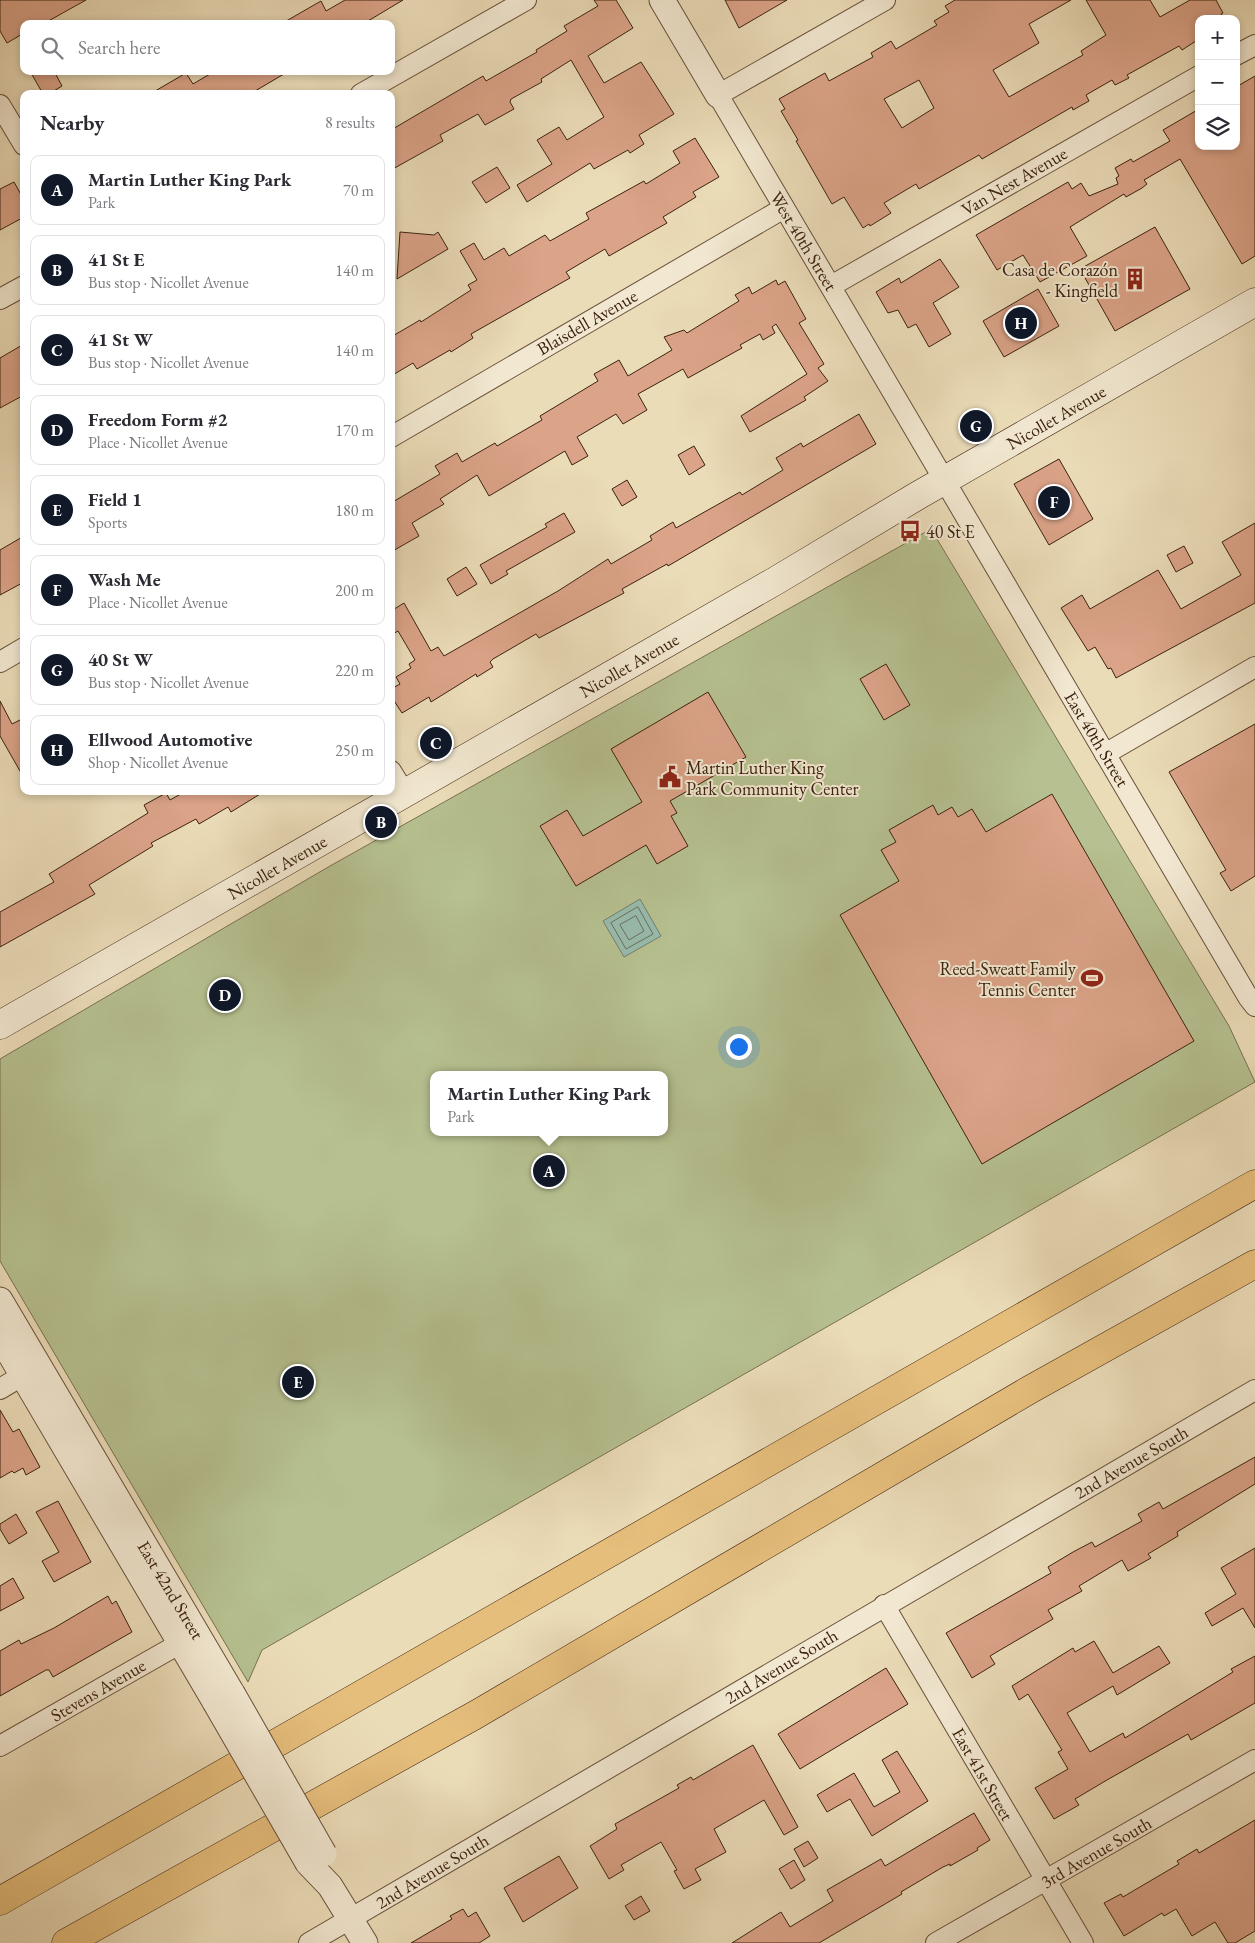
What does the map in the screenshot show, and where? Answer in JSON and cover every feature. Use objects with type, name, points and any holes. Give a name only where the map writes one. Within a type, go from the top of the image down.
[{"type":"highway","points":[[0,1901],[1255,1184]]},
{"type":"highway","points":[[66,1943],[477,1714],[1030,1389],[1255,1264]]},
{"type":"main road","name":"Nicollet Avenue","points":[[398,782],[944,482],[1255,302]]},
{"type":"main road","name":"Nicollet Avenue","points":[[0,1025],[377,795]]},
{"type":"street","points":[[395,75],[526,0]]},
{"type":"street","name":"West 40th Street","points":[[662,0],[944,482]]},
{"type":"street","points":[[718,95],[885,0]]},
{"type":"street","points":[[1240,53],[1255,45]]},
{"type":"street","points":[[368,90],[394,75]]},
{"type":"street","name":"Van Nest Avenue","points":[[831,286],[1195,78]]},
{"type":"street","points":[[0,104],[20,138]]},
{"type":"street","name":"Blaisdell Avenue","points":[[395,435],[784,208]]},
{"type":"street","points":[[0,299],[20,288]]},
{"type":"street","name":"East 40th Street","points":[[944,482],[1251,1002]]},
{"type":"street","points":[[0,662],[20,650]]},
{"type":"street","points":[[1105,754],[1255,667]]},
{"type":"street","name":"East 42nd Street","points":[[0,1300],[31,1371],[365,1943]]},
{"type":"street","name":"East 42nd Street","points":[[0,1337],[31,1371]]},
{"type":"street","points":[[0,1389],[31,1371]]},
{"type":"street","name":"2nd Avenue South","points":[[308,1943],[1255,1390]]},
{"type":"street","name":"East 41st Street","points":[[884,1605],[1083,1943]]},
{"type":"street","name":"Stevens Avenue","points":[[0,1746],[188,1638]]},
{"type":"street","name":"3rd Avenue South","points":[[936,1943],[1255,1760]]},
{"type":"shaded area","points":[[931,529],[1229,1026],[1255,1082],[262,1650],[248,1682],[0,1261],[0,1059],[330,866]]},
{"type":"water","points":[[640,899],[661,936],[624,957],[603,921]]},
{"type":"building","points":[[0,0],[86,0],[50,20],[20,20],[20,35],[7,43],[0,31]]},
{"type":"building","points":[[345,0],[403,0],[370,20],[288,20],[321,1],[326,11]]},
{"type":"building","points":[[594,0],[616,0],[633,28],[588,56],[604,83],[641,62],[674,114],[639,135],[644,144],[630,153],[628,150],[594,169],[590,163],[527,202],[517,185],[552,164],[537,140],[559,127],[567,140],[604,117],[571,60],[541,79],[542,82],[511,99],[510,102],[514,109],[485,125],[478,114],[440,135],[443,141],[395,168],[395,128],[483,76],[486,81],[537,52],[536,50],[567,31],[564,26],[598,6]]},
{"type":"building","points":[[725,0],[787,0],[739,28]]},
{"type":"building","points":[[955,0],[1071,0],[1029,24],[1039,43],[993,70],[1009,97],[1083,55],[1081,51],[1106,35],[1086,0],[1150,0],[1160,17],[1190,0],[1216,0],[1223,13],[1222,15],[1195,15],[1195,42],[1182,50],[1179,46],[1127,75],[1129,78],[1115,85],[1112,80],[1086,95],[1089,101],[1073,110],[1072,107],[982,159],[979,155],[919,189],[916,184],[884,203],[891,213],[870,226],[869,224],[863,228],[844,197],[832,204],[796,141],[798,140],[781,111],[785,109],[779,99],[825,73],[829,81],[873,57],[871,53],[891,41],[896,49],[937,25],[934,21],[949,12],[945,6]],"holes":[[[919,80],[934,108],[902,128],[884,99]]]},
{"type":"building","points":[[32,75],[56,75],[62,86],[56,90],[41,90]]},
{"type":"building","points":[[183,75],[187,75],[193,84],[208,75],[282,75],[257,90],[157,90]]},
{"type":"building","points":[[1255,76],[1255,256],[1242,264],[1180,159],[1144,180],[1147,184],[1142,188],[1126,197],[1124,194],[1070,227],[1087,256],[1040,282],[1023,255],[997,270],[976,235],[1068,182],[1072,189],[1081,183],[1089,196],[1118,184],[1116,178],[1119,176],[1115,168],[1131,159],[1133,162],[1170,141],[1163,130],[1195,111],[1195,150],[1240,150],[1240,85]]},
{"type":"building","points":[[695,138],[719,177],[693,192],[696,197],[663,217],[667,223],[609,256],[605,249],[566,272],[570,278],[471,334],[473,338],[451,352],[450,350],[417,369],[413,363],[395,374],[395,335],[420,320],[421,322],[471,290],[468,285],[477,280],[460,251],[474,243],[484,260],[504,248],[509,256],[545,235],[550,241],[589,219],[586,213],[644,181],[646,184],[680,163],[673,151]]},
{"type":"building","points":[[497,167],[510,188],[486,203],[472,182]]},
{"type":"building","points":[[14,182],[20,193],[20,219],[0,230],[0,189]]},
{"type":"building","name":"Casa de Corazón - Kingfield","points":[[1155,227],[1190,289],[1115,331],[1080,269]]},
{"type":"building","points":[[400,232],[434,235],[438,232],[448,249],[397,279]]},
{"type":"building","points":[[940,259],[959,287],[933,303],[951,334],[929,347],[916,324],[908,328],[898,310],[888,313],[876,292],[899,278],[901,283]]},
{"type":"building","points":[[776,280],[778,285],[785,281],[806,319],[799,323],[824,364],[818,368],[828,381],[804,397],[806,400],[750,432],[741,416],[807,374],[776,324],[772,327],[775,333],[763,340],[760,334],[740,345],[742,348],[688,378],[683,369],[638,394],[647,410],[623,424],[616,414],[577,437],[588,456],[572,465],[565,451],[489,496],[477,475],[440,499],[444,504],[412,523],[419,536],[395,550],[395,501],[440,474],[435,466],[457,453],[462,462],[495,443],[497,446],[542,420],[540,416],[598,381],[594,374],[619,360],[628,376],[672,350],[664,337],[684,330],[687,333],[739,301],[735,295],[749,287],[752,294]]},
{"type":"building","points":[[1038,289],[1059,326],[1004,357],[983,321]]},
{"type":"building","points":[[20,346],[20,397],[0,408],[0,358]]},
{"type":"building","points":[[859,414],[876,444],[668,566],[667,564],[622,589],[624,593],[539,638],[536,634],[493,659],[490,662],[493,667],[477,677],[476,674],[431,702],[429,697],[402,713],[395,702],[395,687],[400,684],[396,677],[411,668],[409,664],[415,660],[398,631],[395,633],[395,609],[404,603],[431,651],[438,647],[444,656],[558,591],[608,559],[611,564],[652,540],[650,536],[673,522],[676,528],[740,492],[742,495],[783,470],[776,458],[801,443],[803,447]]},
{"type":"building","points":[[694,446],[705,465],[689,475],[678,455]]},
{"type":"building","points":[[1059,459],[1093,519],[1049,545],[1014,484]]},
{"type":"building","points":[[627,480],[637,497],[622,506],[612,489]]},
{"type":"building","points":[[564,513],[575,532],[506,571],[508,574],[491,584],[480,565],[547,527],[545,524]]},
{"type":"building","points":[[1255,523],[1255,603],[1116,678],[1111,668],[1108,669],[1095,647],[1088,651],[1061,608],[1082,595],[1090,609],[1158,570],[1181,609],[1241,575],[1222,542]]},
{"type":"building","points":[[20,538],[20,584],[0,595],[0,550]]},
{"type":"building","points":[[1184,546],[1193,563],[1176,572],[1167,555]]},
{"type":"building","points":[[466,567],[477,584],[457,596],[447,579]]},
{"type":"building","points":[[886,664],[910,705],[884,720],[860,679]]},
{"type":"building","name":"Martin Luther King Park Community Center","points":[[708,692],[746,757],[670,801],[677,813],[671,816],[688,846],[657,864],[646,845],[576,886],[540,826],[567,810],[583,836],[642,802],[611,749]]},
{"type":"building","points":[[0,701],[12,724],[20,720],[20,771],[0,736]]},
{"type":"building","points":[[1255,724],[1255,876],[1231,891],[1220,873],[1226,870],[1169,772]]},
{"type":"building","name":"Reed-Sweatt Family Tennis Center","points":[[1052,794],[1194,1041],[982,1164],[840,915],[899,881],[881,850],[896,842],[889,830],[933,805],[938,815],[952,807],[958,817],[972,809],[986,832]]},
{"type":"building","points":[[162,795],[167,795],[170,800],[179,795],[259,795],[231,812],[228,807],[199,824],[196,819],[151,843],[153,846],[89,885],[95,894],[0,947],[0,912],[54,882],[49,874],[148,813],[144,805]]},
{"type":"building","points":[[0,1410],[13,1432],[19,1429],[40,1467],[26,1475],[23,1468],[14,1473],[12,1471],[0,1478]]},
{"type":"building","points":[[1255,1457],[1255,1484],[1177,1532],[1178,1536],[1148,1554],[1151,1558],[1128,1571],[1122,1560],[1079,1586],[1082,1591],[1048,1610],[1053,1619],[990,1656],[995,1664],[972,1678],[946,1633],[1051,1573],[1048,1567],[1073,1552],[1092,1542],[1095,1547],[1142,1521],[1138,1514],[1159,1502],[1163,1509]]},
{"type":"building","points":[[58,1501],[91,1562],[54,1582],[42,1561],[59,1552],[36,1512]]},
{"type":"building","points":[[16,1514],[27,1533],[9,1544],[0,1529],[0,1524]]},
{"type":"building","points":[[1255,1548],[1255,1628],[1243,1608],[1212,1626],[1205,1613],[1236,1594],[1221,1568]]},
{"type":"building","points":[[13,1578],[24,1598],[0,1611],[0,1586]]},
{"type":"building","points":[[108,1596],[112,1604],[116,1601],[132,1632],[53,1677],[49,1670],[46,1670],[0,1696],[0,1651],[19,1640],[21,1644],[54,1628]]},
{"type":"building","points":[[1094,1641],[1113,1673],[1159,1646],[1170,1663],[1117,1695],[1113,1686],[1067,1713],[1090,1752],[1123,1733],[1125,1738],[1233,1672],[1231,1669],[1255,1656],[1255,1703],[1191,1740],[1188,1734],[1107,1780],[1075,1799],[1079,1805],[1054,1819],[1035,1788],[1068,1769],[1058,1752],[1062,1750],[1028,1694],[1019,1700],[1012,1686],[1073,1648],[1075,1652]]},
{"type":"building","points":[[886,1668],[908,1704],[800,1769],[778,1734]]},
{"type":"building","points":[[753,1745],[798,1827],[784,1835],[764,1800],[714,1829],[726,1852],[695,1869],[701,1880],[684,1889],[674,1871],[677,1870],[661,1842],[621,1865],[624,1870],[609,1879],[590,1846],[617,1829],[615,1824],[679,1788],[677,1785],[691,1777],[693,1780]]},
{"type":"building","points":[[897,1751],[928,1801],[872,1836],[850,1799],[827,1812],[817,1795],[854,1773],[874,1807],[900,1792],[882,1760]]},
{"type":"building","points":[[974,1813],[990,1840],[977,1848],[978,1850],[950,1866],[950,1864],[943,1867],[901,1892],[902,1894],[819,1943],[732,1943],[781,1912],[790,1927],[833,1901],[827,1890],[881,1859],[885,1866]]},
{"type":"building","points":[[1255,1820],[1255,1931],[1235,1943],[1228,1943],[1215,1922],[1192,1936],[1176,1909],[1164,1916],[1162,1913],[1124,1936],[1104,1903],[1121,1894],[1123,1897],[1179,1864],[1177,1861],[1197,1849],[1199,1853]]},
{"type":"building","points":[[808,1841],[818,1858],[804,1867],[794,1849]]},
{"type":"building","points":[[559,1856],[578,1888],[523,1922],[504,1888]]},
{"type":"building","points":[[794,1860],[805,1880],[791,1889],[779,1869]]},
{"type":"building","points":[[641,1896],[650,1911],[634,1920],[625,1906]]},
{"type":"building","points":[[463,1909],[468,1917],[476,1912],[490,1936],[479,1943],[411,1943],[452,1919],[450,1916]]},
{"type":"place","name":"Casa de Corazón - Kingfield","points":[[1135,279]]},
{"type":"place","name":"Ellwood Automotive","points":[[1021,323]]},
{"type":"place","name":"40 St W","points":[[976,426]]},
{"type":"place","name":"Wash Me","points":[[1054,502]]},
{"type":"place","name":"40 St E","points":[[910,531]]},
{"type":"place","name":"41 St W","points":[[436,743]]},
{"type":"place","name":"Martin Luther King Park Community Center","points":[[670,777]]},
{"type":"place","name":"41 St E","points":[[381,822]]},
{"type":"place","name":"Reed-Sweatt Family Tennis Center","points":[[1092,978]]},
{"type":"place","name":"Freedom Form #2","points":[[225,995]]},
{"type":"place","name":"Martin Luther King Park","points":[[549,1171]]},
{"type":"place","name":"Field 1","points":[[298,1382]]}]
